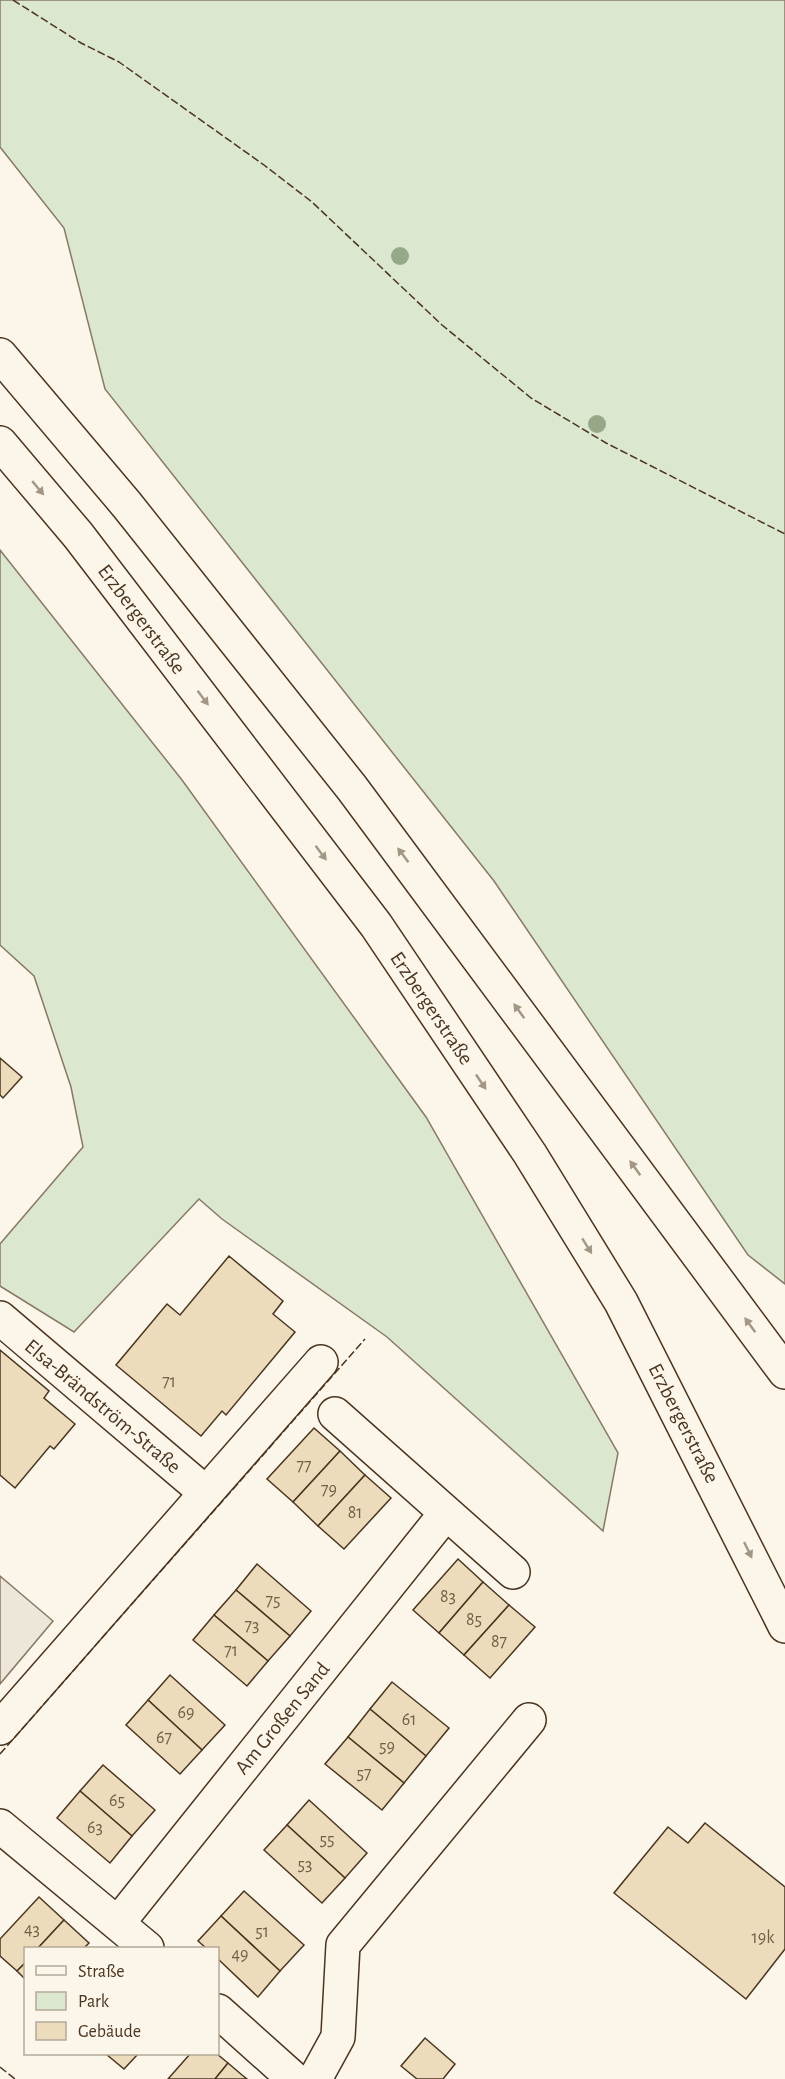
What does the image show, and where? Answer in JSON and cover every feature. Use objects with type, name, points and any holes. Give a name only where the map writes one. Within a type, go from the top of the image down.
[{"type":"main road","points":[[0,355],[127,505],[352,788],[785,1372]]},
{"type":"main road","name":"Erzbergerstraße","points":[[0,443],[78,535],[376,925],[530,1154],[621,1302],[723,1498],[780,1615]]},
{"type":"main road","name":"Elsa-Brändström-Straße","points":[[0,1318],[206,1493]]},
{"type":"main road","points":[[0,1728],[321,1362]]},
{"type":"main road","points":[[335,1414],[513,1572]]},
{"type":"main road","name":"Am Großen Sand","points":[[118,1923],[446,1513]]},
{"type":"main road","points":[[315,2079],[338,2037],[343,1945],[529,1720]]},
{"type":"main road","points":[[0,1826],[146,1947]]},
{"type":"main road","points":[[219,2012],[294,2079]]},
{"type":"green space","points":[[0,0],[785,0],[785,1284],[748,1255],[494,881],[105,389],[64,228],[0,147]]},
{"type":"green space","points":[[0,550],[182,780],[426,1117],[618,1453],[603,1531],[387,1337],[222,1219],[199,1199],[74,1332],[0,1286],[0,1244],[83,1147],[71,1087],[34,976],[0,945]]},
{"type":"shaded area","points":[[0,1576],[53,1621],[0,1684]]},
{"type":"building","points":[[0,1058],[22,1077],[3,1098],[0,1095]]},
{"type":"building","points":[[229,1256],[283,1301],[273,1314],[295,1332],[226,1415],[222,1411],[201,1436],[116,1365],[167,1304],[180,1315]]},
{"type":"building","points":[[0,1350],[49,1391],[44,1398],[75,1424],[54,1449],[50,1446],[15,1488],[0,1475]]},
{"type":"building","points":[[314,1428],[340,1451],[293,1502],[267,1479]]},
{"type":"building","points":[[340,1451],[365,1475],[318,1526],[293,1502]]},
{"type":"building","points":[[365,1475],[391,1498],[344,1549],[318,1526]]},
{"type":"building","points":[[458,1559],[483,1582],[439,1633],[413,1610]]},
{"type":"building","points":[[257,1564],[311,1611],[290,1636],[236,1590]]},
{"type":"building","points":[[483,1582],[509,1605],[464,1655],[439,1633]]},
{"type":"building","points":[[236,1590],[290,1636],[268,1661],[214,1615]]},
{"type":"building","points":[[509,1605],[535,1627],[490,1678],[464,1655]]},
{"type":"building","points":[[214,1615],[268,1661],[247,1686],[193,1640]]},
{"type":"building","points":[[170,1675],[225,1725],[202,1750],[148,1700]]},
{"type":"building","points":[[392,1682],[449,1728],[426,1756],[370,1709]]},
{"type":"building","points":[[148,1700],[202,1750],[180,1774],[126,1725]]},
{"type":"building","points":[[370,1709],[426,1756],[404,1783],[348,1737]]},
{"type":"building","points":[[348,1737],[404,1783],[382,1810],[325,1764]]},
{"type":"building","points":[[103,1765],[155,1810],[132,1836],[80,1791]]},
{"type":"building","points":[[80,1791],[132,1836],[110,1863],[57,1818]]},
{"type":"building","points":[[309,1800],[367,1853],[345,1878],[287,1825]]},
{"type":"building","points":[[705,1823],[785,1887],[785,1949],[746,1999],[614,1893],[668,1827],[688,1843]]},
{"type":"building","points":[[287,1825],[345,1878],[322,1903],[264,1850]]},
{"type":"building","points":[[244,1891],[304,1945],[280,1971],[221,1916]]},
{"type":"building","points":[[39,1897],[64,1920],[39,1947],[24,1947],[24,1964],[17,1971],[0,1956],[0,1939]]},
{"type":"building","points":[[221,1916],[280,1971],[258,1997],[219,1960],[219,1947],[205,1947],[198,1941]]},
{"type":"building","points":[[64,1920],[89,1943],[85,1947],[39,1947]]},
{"type":"building","points":[[24,1964],[24,1978],[17,1971]]},
{"type":"building","points":[[425,2038],[455,2064],[443,2079],[417,2079],[401,2066]]},
{"type":"building","points":[[107,2055],[137,2055],[124,2069]]},
{"type":"building","points":[[189,2055],[218,2055],[228,2063],[215,2079],[168,2079]]},
{"type":"building","points":[[228,2063],[242,2075],[247,2079],[215,2079]]},
{"type":"fence","points":[[13,0],[81,43],[119,62],[264,165],[312,202],[442,325],[531,398],[606,443],[785,534]]},
{"type":"fence","points":[[0,1754],[365,1339]]},
{"type":"fence","points":[[0,2067],[15,2079]]}]
